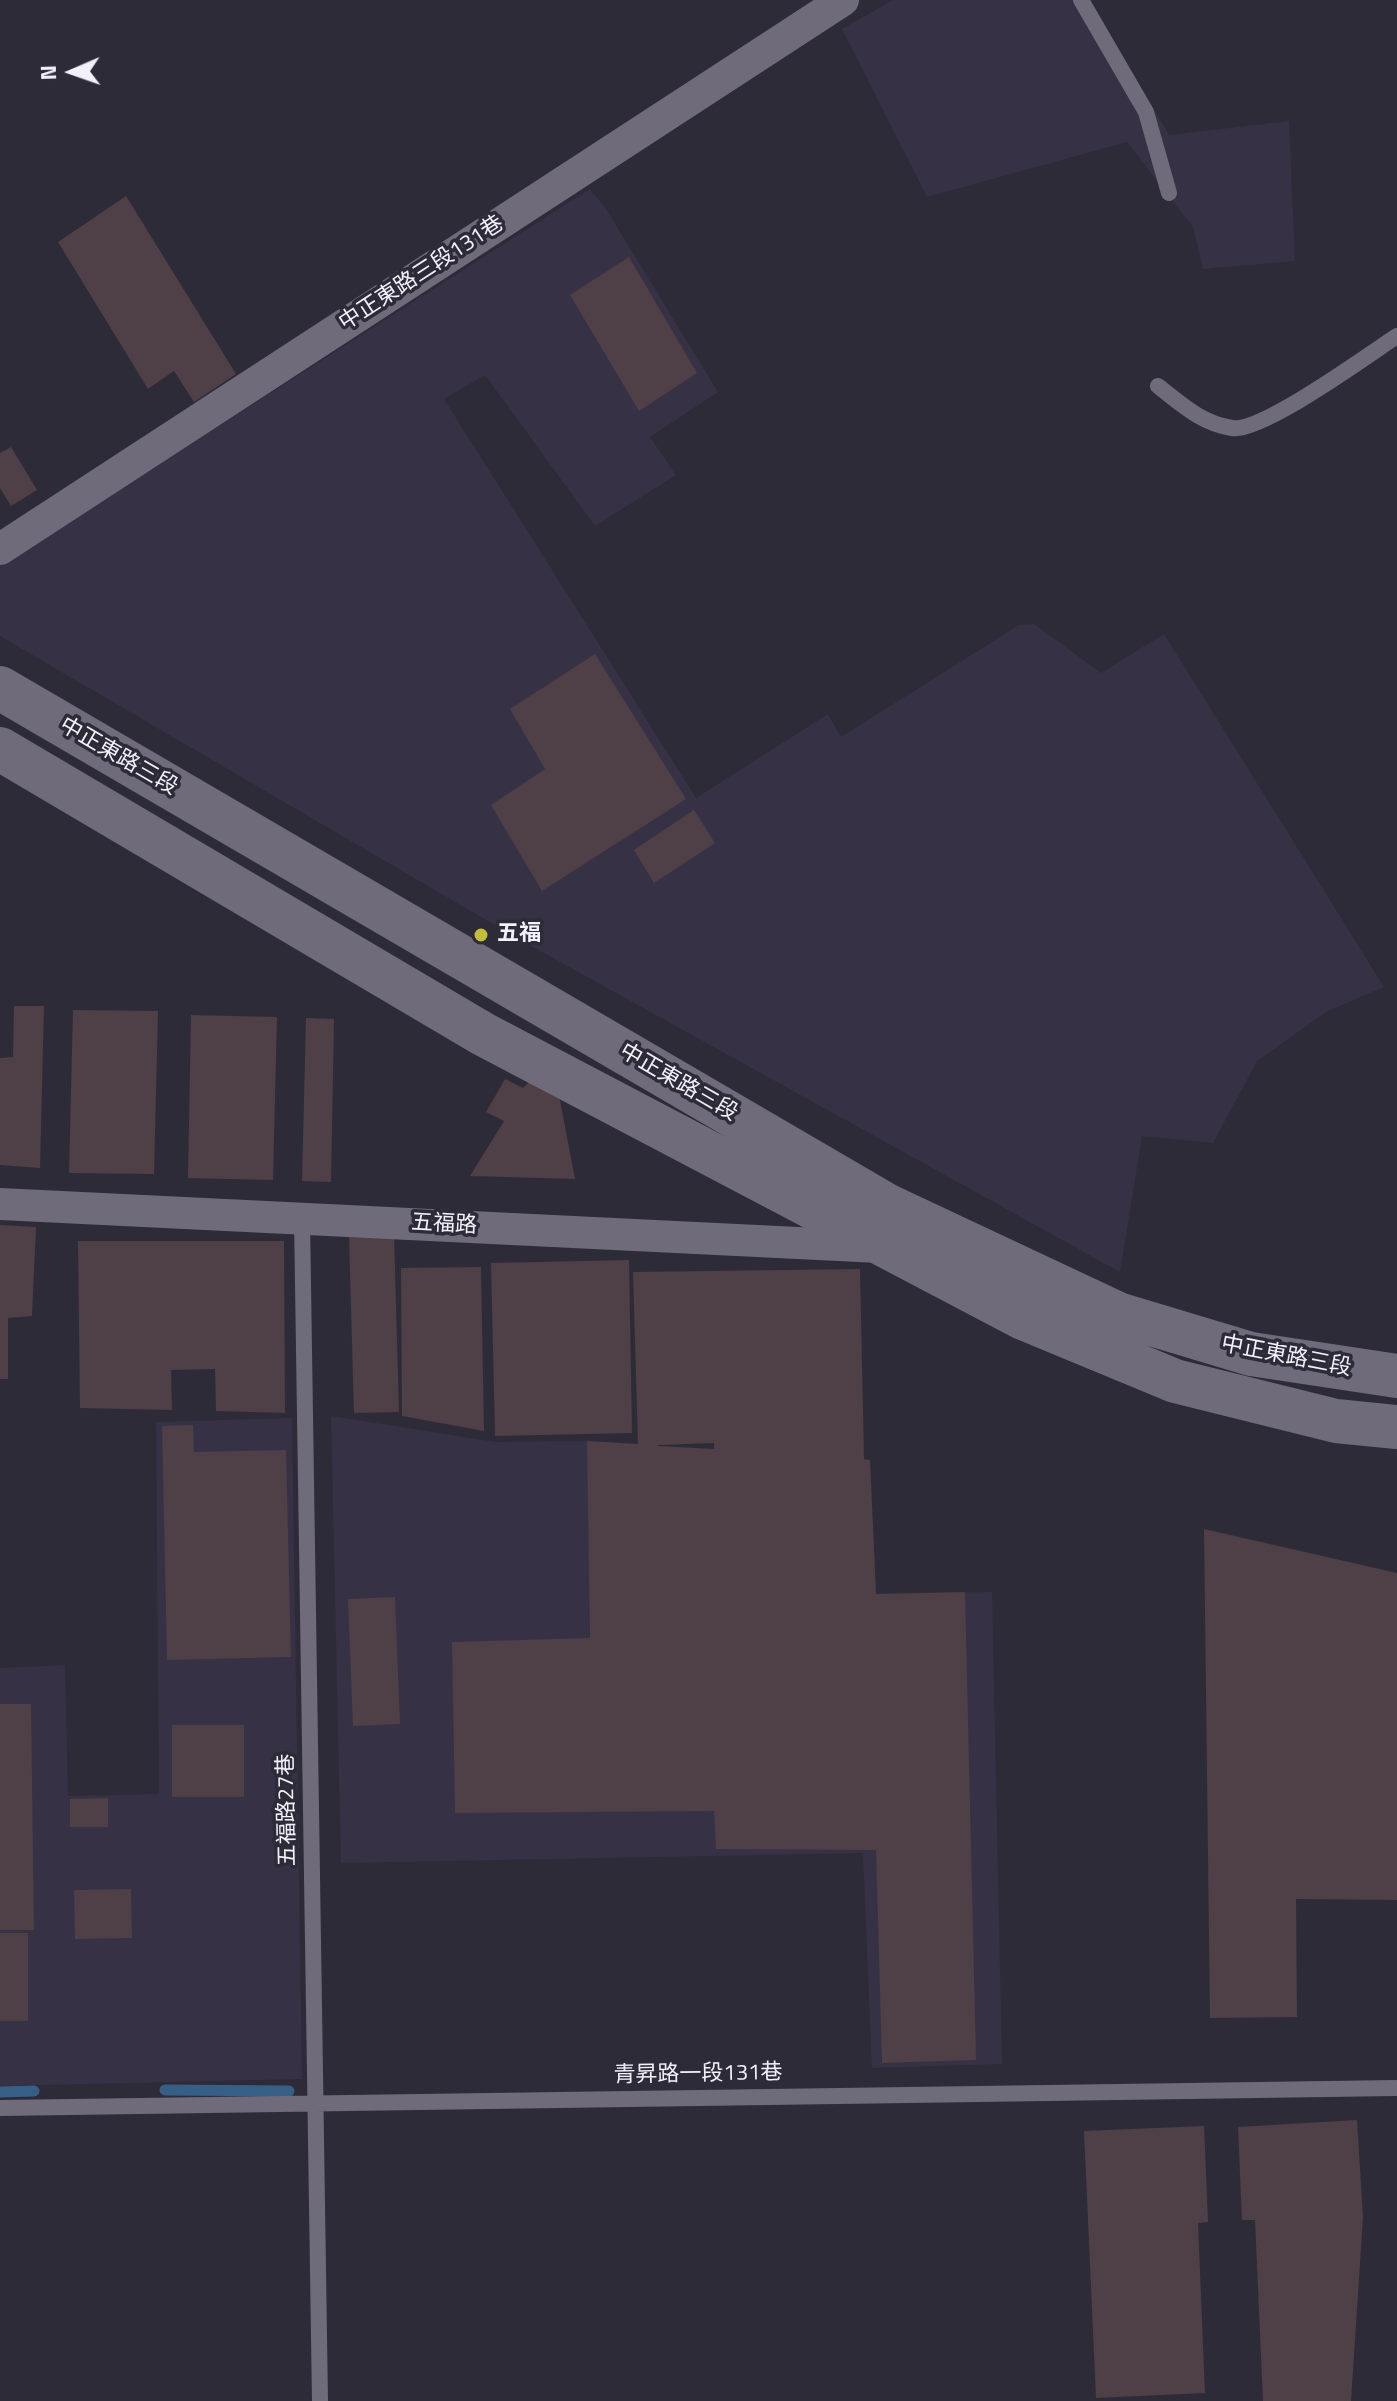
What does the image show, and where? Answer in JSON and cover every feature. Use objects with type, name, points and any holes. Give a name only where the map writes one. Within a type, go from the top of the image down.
[{"type":"main road","name":"中正東路三段","points":[[0,688],[888,1206],[1118,1314],[1251,1354],[1397,1376]]},
{"type":"main road","name":"中正東路三段","points":[[0,749],[483,1034],[1023,1318],[1175,1381],[1336,1421],[1397,1427]]},
{"type":"street","name":"中正東路三段131巷","points":[[0,549],[843,0]]},
{"type":"street","name":"五福路","points":[[0,1204],[889,1248]]},
{"type":"lane","points":[[1081,0],[1146,112],[1169,193]]},
{"type":"lane","points":[[1158,386],[1201,419],[1235,429],[1272,416],[1397,336]]},
{"type":"lane","name":"五福路27巷","points":[[302,1218],[320,2401]]},
{"type":"lane","name":"青昇路一段131巷","points":[[0,2108],[1397,2088]]},
{"type":"shaded area","points":[[893,0],[1090,0],[1169,135],[1289,121],[1295,261],[1203,269],[1193,227],[1127,142],[927,197],[842,29]]},
{"type":"shaded area","points":[[590,189],[606,209],[718,392],[650,437],[676,475],[595,526],[485,375],[444,399],[696,798],[828,714],[841,737],[1019,625],[1034,624],[1101,673],[1164,634],[1384,987],[1326,1012],[1257,1061],[1213,1143],[1142,1136],[1120,1272],[517,938],[0,636],[0,566]]},
{"type":"shaded area","points":[[331,1416],[496,1442],[587,1441],[870,1460],[876,1594],[992,1592],[1002,2064],[872,2068],[863,1853],[341,1863]]},
{"type":"shaded area","points":[[292,1418],[302,2079],[0,2086],[0,1668],[65,1665],[68,1796],[159,1794],[156,1422]]},
{"type":"building","points":[[126,196],[236,374],[194,402],[174,371],[148,389],[58,242]]},
{"type":"building","points":[[629,257],[697,373],[639,411],[570,295]]},
{"type":"building","points":[[11,447],[37,490],[11,506],[0,488],[0,453]]},
{"type":"building","points":[[595,654],[686,799],[542,891],[491,805],[545,769],[510,709]]},
{"type":"building","points":[[694,810],[715,843],[654,883],[634,850]]},
{"type":"building","points":[[14,1006],[44,1006],[40,1168],[0,1165],[0,1058],[13,1057]]},
{"type":"building","points":[[73,1010],[158,1011],[154,1174],[69,1173]]},
{"type":"building","points":[[191,1015],[277,1017],[273,1180],[188,1178]]},
{"type":"building","points":[[306,1018],[334,1019],[331,1182],[302,1181]]},
{"type":"building","points":[[505,1079],[523,1088],[532,1079],[559,1095],[575,1179],[470,1176],[504,1121],[486,1112]]},
{"type":"building","points":[[0,1225],[36,1227],[32,1316],[8,1318],[8,1379],[0,1379]]},
{"type":"building","points":[[394,1234],[399,1412],[354,1413],[349,1236]]},
{"type":"building","points":[[78,1241],[284,1241],[285,1413],[216,1411],[215,1369],[171,1370],[172,1410],[80,1408]]},
{"type":"building","points":[[629,1260],[632,1433],[495,1436],[491,1263]]},
{"type":"building","points":[[481,1267],[484,1431],[402,1416],[401,1268]]},
{"type":"building","points":[[860,1269],[864,1459],[870,1460],[876,1594],[965,1592],[976,2060],[882,2063],[876,1850],[716,1849],[714,1811],[455,1813],[452,1642],[590,1638],[587,1441],[638,1444],[633,1272]],"holes":[[[714,1443],[714,1449],[658,1446],[658,1445]]]},
{"type":"building","points":[[193,1425],[194,1452],[286,1450],[291,1657],[167,1660],[162,1426]]},
{"type":"building","points":[[1204,1529],[1397,1573],[1397,1900],[1296,1899],[1297,2017],[1210,2018]]},
{"type":"building","points":[[395,1597],[400,1724],[353,1726],[348,1599]]},
{"type":"building","points":[[0,1704],[31,1704],[34,1930],[0,1930]]},
{"type":"building","points":[[172,1725],[244,1725],[244,1797],[172,1797]]},
{"type":"building","points":[[108,1798],[108,1827],[70,1827],[70,1799]]},
{"type":"building","points":[[131,1889],[132,1938],[75,1939],[74,1890]]},
{"type":"building","points":[[0,1933],[28,1933],[28,2021],[0,2021]]},
{"type":"building","points":[[1357,2120],[1363,2217],[1351,2401],[1263,2401],[1255,2220],[1242,2220],[1238,2127]]},
{"type":"building","points":[[1204,2126],[1208,2222],[1198,2223],[1205,2393],[1096,2398],[1084,2131]]},
{"type":"waterway","points":[[165,2090],[289,2091]]},
{"type":"waterway","points":[[0,2092],[34,2091]]},
{"type":"place","name":"五福","points":[[481,935]]}]
